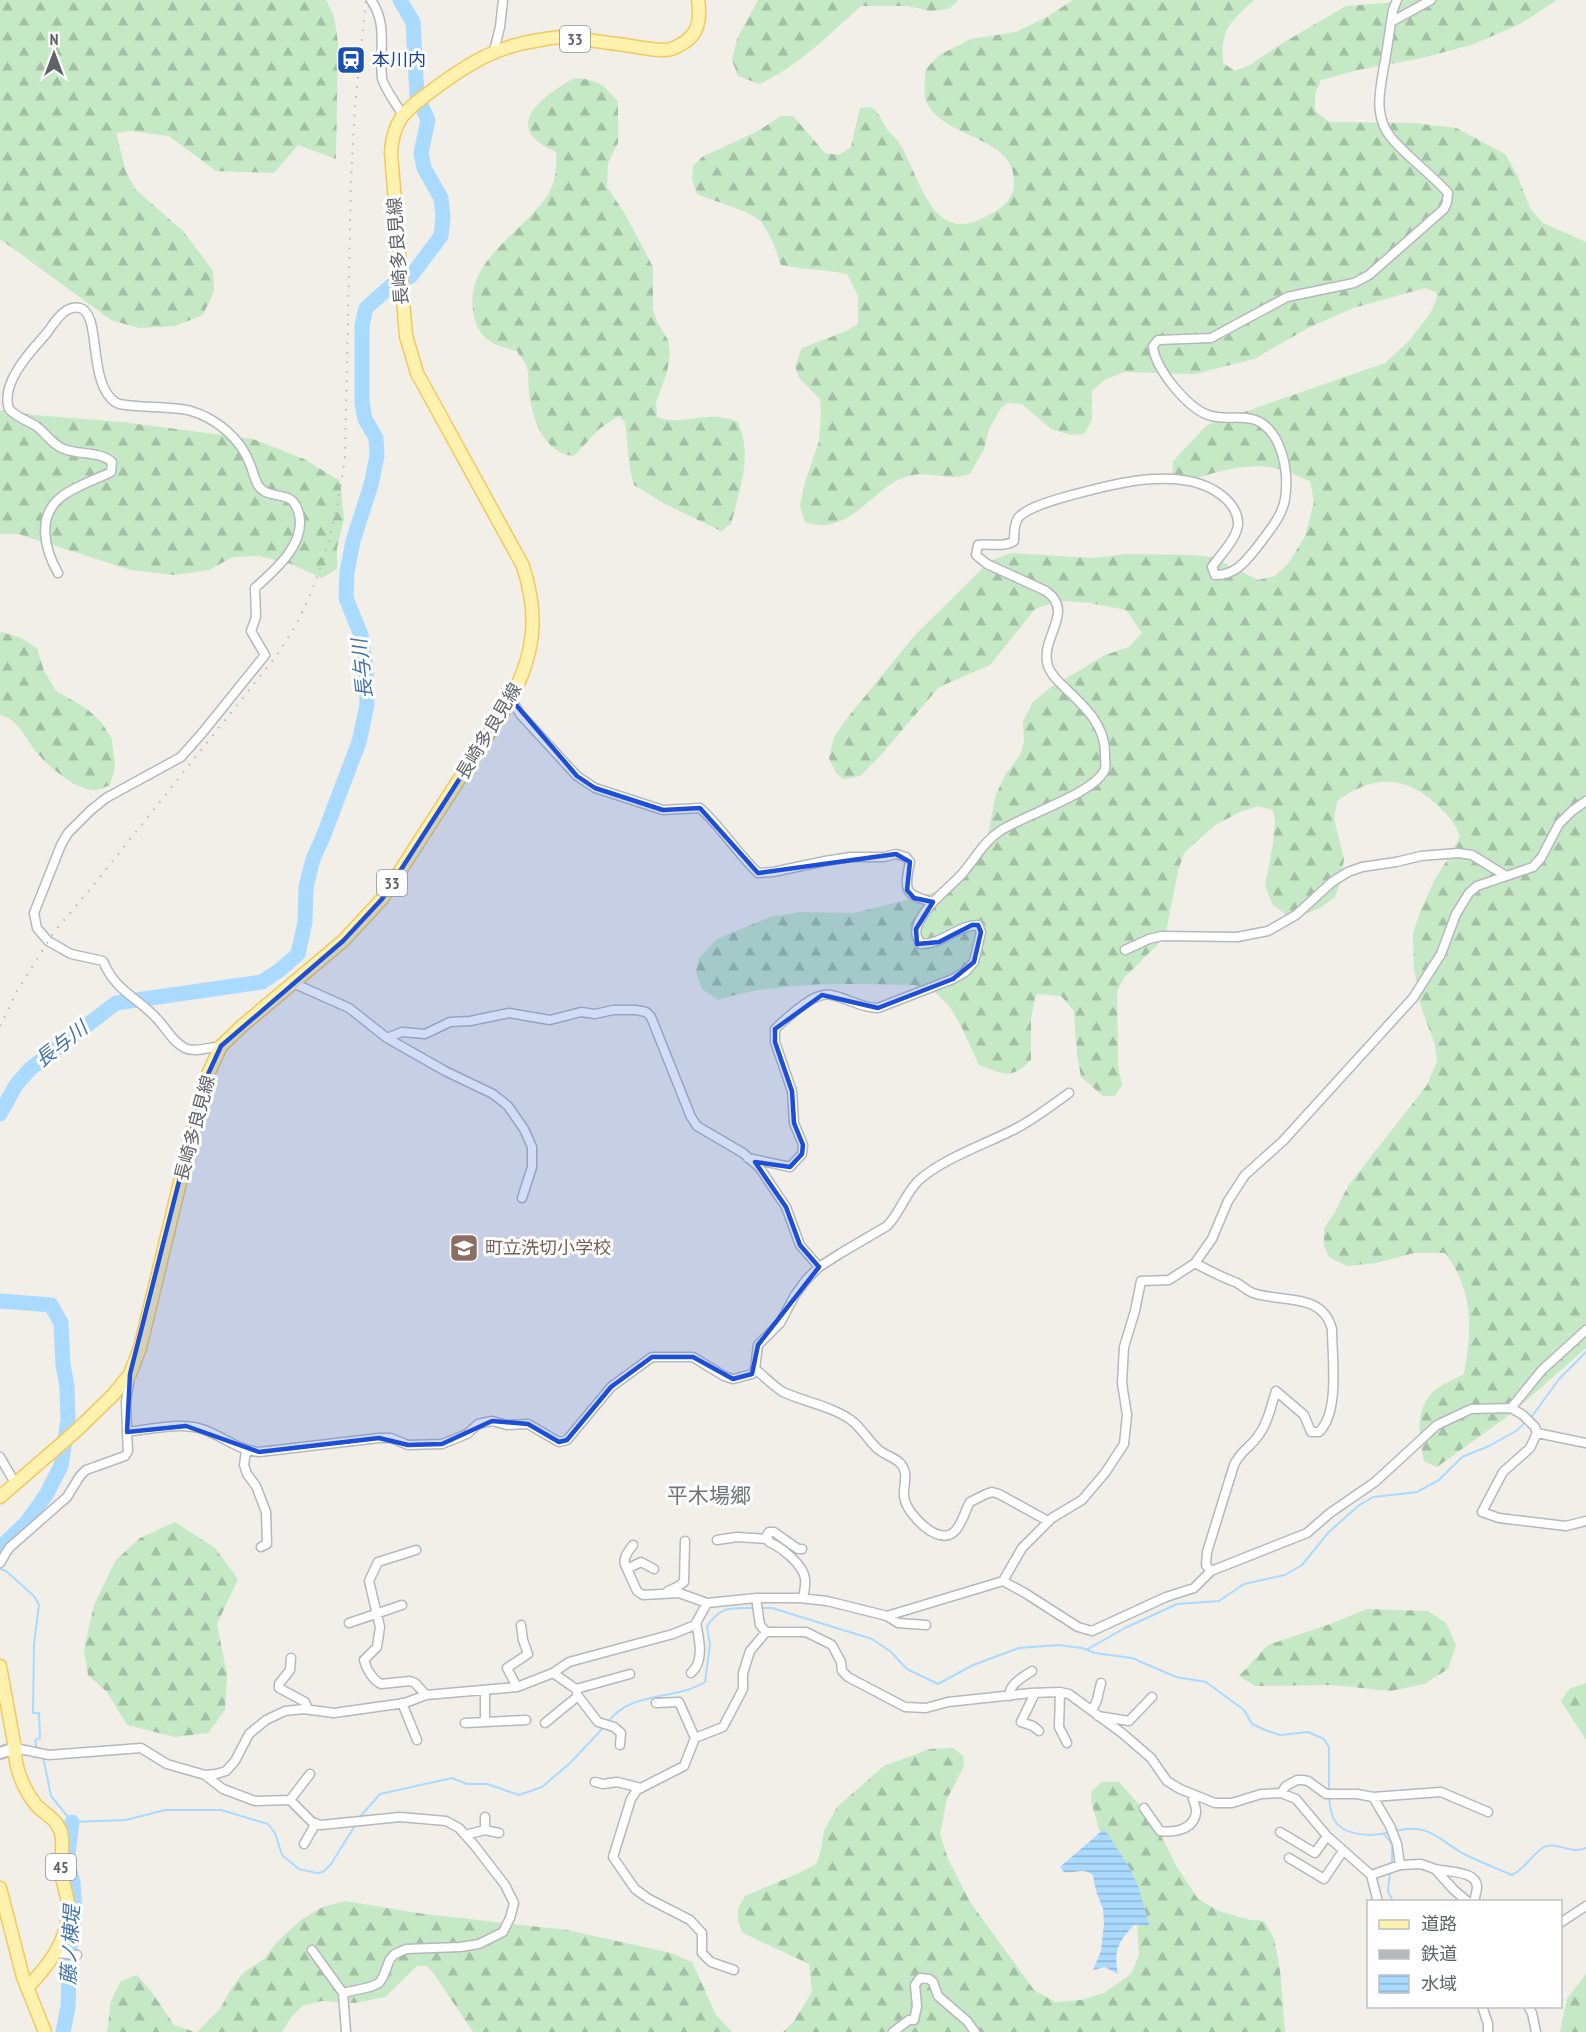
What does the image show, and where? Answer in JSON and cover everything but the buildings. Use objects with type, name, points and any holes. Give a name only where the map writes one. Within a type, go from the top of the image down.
[{"type":"main road","name":"33","points":[[407,110],[470,63],[494,51],[518,43],[562,37],[668,50],[685,42],[698,29],[700,14],[698,0]]},
{"type":"main road","name":"長崎多良見線","points":[[15,1483],[76,1431],[113,1395],[130,1374],[140,1348],[204,1083],[221,1046],[343,941],[382,899],[511,699],[526,665],[532,641],[532,598],[523,566],[417,373],[405,336],[391,153],[392,136],[398,120],[407,110]]},
{"type":"main road","name":"33","points":[[0,1497],[15,1483]]},
{"type":"main road","name":"45","points":[[0,1666],[15,1748],[14,1761],[31,1798],[39,1809],[52,1818],[59,1827],[61,1872],[68,1909],[57,1953],[27,1988]]},
{"type":"main road","points":[[0,1888],[27,1988],[45,2032]]},
{"type":"street","points":[[371,0],[382,22],[382,81],[407,110]]},
{"type":"street","points":[[494,51],[503,0]]},
{"type":"street","points":[[748,1158],[790,1167],[802,1154],[803,1145],[794,1123],[792,1091],[775,1042],[776,1029],[788,1017],[822,995],[831,995],[866,1008],[878,1008],[953,979],[965,972],[974,962],[981,932],[978,925],[972,925],[932,944],[921,944],[916,937],[916,929],[933,902],[962,874],[996,833],[1014,822],[1088,788],[1105,769],[1105,744],[1098,723],[1086,708],[1052,676],[1047,664],[1046,649],[1059,614],[1059,603],[1046,591],[987,564],[976,555],[978,545],[1012,543],[1018,518],[1031,509],[1096,489],[1148,480],[1184,480],[1205,485],[1223,495],[1231,504],[1237,514],[1238,526],[1234,536],[1212,567],[1215,575],[1227,576],[1231,573],[1250,556],[1275,524],[1285,500],[1284,465],[1277,439],[1269,429],[1257,421],[1208,415],[1191,405],[1167,378],[1154,358],[1153,346],[1158,339],[1211,338],[1287,297],[1354,283],[1370,275],[1444,209],[1448,193],[1393,140],[1380,116],[1379,90],[1397,0]]},
{"type":"street","points":[[1391,22],[1431,0]]},
{"type":"street","points":[[58,573],[46,548],[45,528],[50,512],[59,499],[68,492],[111,472],[112,462],[105,456],[65,449],[56,445],[38,427],[9,409],[5,399],[4,385],[15,365],[59,318],[69,309],[80,308],[89,315],[93,328],[97,371],[102,388],[115,403],[170,406],[193,411],[207,418],[239,442],[259,488],[269,494],[289,499],[296,506],[301,523],[296,543],[273,572],[255,588],[256,617],[251,631],[265,655],[181,757],[106,798],[68,833],[34,913],[37,928],[48,941],[71,954],[103,962],[108,974],[184,1047],[193,1050],[221,1046]]},
{"type":"street","points":[[511,699],[520,714],[577,776],[594,788],[663,810],[700,808],[727,835],[744,859],[758,873],[825,861],[884,857],[896,854],[906,857],[910,862],[906,879],[907,890],[914,898],[933,902]]},
{"type":"street","points":[[887,1616],[1003,1581],[1022,1548],[1048,1521],[1082,1500],[1105,1473],[1124,1444],[1127,1415],[1122,1383],[1124,1347],[1141,1281],[1169,1280],[1195,1263],[1212,1239],[1228,1202],[1245,1175],[1283,1141],[1413,998],[1441,954],[1456,914],[1469,893],[1477,886],[1533,867],[1541,858],[1559,824],[1586,801]]},
{"type":"street","points":[[1125,950],[1162,936],[1237,937],[1268,931],[1296,915],[1332,882],[1362,867],[1421,856],[1458,853],[1472,855],[1506,876]]},
{"type":"street","points":[[293,983],[349,1008],[387,1038],[493,1094],[508,1106],[532,1147],[532,1167],[522,1198]]},
{"type":"street","points":[[387,1038],[402,1032],[425,1034],[450,1022],[470,1021],[509,1013],[550,1020],[581,1012],[595,1014],[613,1010],[646,1012],[656,1027],[691,1117],[697,1126],[732,1145],[759,1167],[786,1207],[800,1245],[819,1267]]},
{"type":"street","points":[[128,1432],[186,1426],[203,1430],[246,1451],[259,1452],[379,1438],[392,1438],[408,1445],[442,1444],[467,1434],[478,1424],[492,1421],[507,1425],[528,1424],[559,1443],[567,1440],[611,1387],[652,1357],[693,1357],[733,1379],[752,1374],[755,1369],[758,1345],[780,1323],[795,1294],[819,1267],[887,1226],[918,1181],[939,1167],[1015,1130],[1069,1093]]},
{"type":"street","points":[[1195,1263],[1251,1292],[1312,1304],[1323,1311],[1332,1329],[1332,1408],[1325,1426],[1319,1432],[1311,1432],[1304,1415],[1276,1391],[1265,1424],[1257,1437],[1240,1454],[1234,1466],[1207,1552],[1206,1565],[1211,1571]]},
{"type":"street","points":[[1511,1408],[1542,1370],[1586,1330]]},
{"type":"street","points":[[755,1369],[782,1391],[851,1420],[879,1450],[899,1462],[906,1476],[904,1496],[906,1506],[924,1526],[935,1534],[942,1536],[959,1528],[970,1502],[992,1492],[1048,1521]]},
{"type":"street","points":[[0,1563],[3,1553],[67,1497],[86,1470],[125,1456],[128,1451],[126,1402],[130,1374]]},
{"type":"street","points":[[1003,1581],[1078,1627],[1092,1631],[1166,1597],[1194,1588],[1211,1571],[1307,1533],[1375,1482],[1437,1425],[1471,1409],[1511,1408],[1523,1415],[1537,1434],[1530,1448],[1503,1472],[1482,1512],[1499,1518],[1566,1526],[1586,1521]]},
{"type":"street","points":[[1537,1434],[1586,1443]]},
{"type":"street","points":[[246,1451],[244,1465],[247,1474],[256,1486],[266,1512],[267,1544],[261,1547]]},
{"type":"street","points":[[0,1457],[15,1483]]},
{"type":"street","points":[[767,1539],[769,1532],[774,1532],[798,1549],[802,1549]]},
{"type":"street","points":[[717,1540],[737,1537],[767,1539],[782,1548],[803,1572],[805,1579],[803,1598]]},
{"type":"street","points":[[663,1594],[684,1582],[685,1541]]},
{"type":"street","points":[[633,1545],[624,1564],[637,1591],[643,1595],[679,1593],[707,1603],[803,1598],[827,1601],[887,1616],[898,1623],[926,1625]]},
{"type":"street","points":[[416,1550],[378,1562],[369,1581],[380,1627],[376,1647],[364,1660],[366,1667],[377,1682],[381,1684],[410,1681],[426,1695]]},
{"type":"street","points":[[627,1569],[641,1563],[654,1569]]},
{"type":"street","points":[[756,1600],[760,1624],[766,1632]]},
{"type":"street","points":[[205,1775],[226,1771],[235,1761],[249,1734],[266,1720],[285,1711],[308,1709],[334,1713],[402,1703],[426,1695],[517,1687],[553,1673],[568,1662],[673,1634],[696,1623],[707,1603]]},
{"type":"street","points":[[350,1623],[402,1605]]},
{"type":"street","points":[[691,1673],[698,1663],[700,1641],[696,1623]]},
{"type":"street","points":[[517,1687],[507,1668],[528,1654],[521,1625]]},
{"type":"street","points":[[766,1632],[806,1632],[832,1645],[848,1677],[905,1707],[926,1708],[948,1702],[1035,1693],[1069,1694],[1122,1733],[1151,1758],[1167,1781],[1197,1796],[1215,1803],[1232,1803],[1261,1794],[1281,1793],[1296,1799],[1327,1836],[1371,1875],[1377,1900]]},
{"type":"street","points":[[695,1738],[723,1727],[743,1689],[742,1673],[750,1652],[766,1632]]},
{"type":"street","points":[[291,1658],[290,1670],[279,1684],[279,1688],[305,1702],[308,1709]]},
{"type":"street","points":[[1009,1696],[1009,1690],[1017,1680],[1032,1671]]},
{"type":"street","points":[[553,1673],[577,1693],[600,1723],[611,1726],[621,1733],[620,1745]]},
{"type":"street","points":[[545,1723],[577,1693],[630,1674]]},
{"type":"street","points":[[1095,1713],[1101,1683]]},
{"type":"street","points":[[485,1690],[485,1722]]},
{"type":"street","points":[[1060,1692],[1059,1727],[1067,1743]]},
{"type":"street","points":[[1035,1693],[1021,1722],[1039,1731]]},
{"type":"street","points":[[1095,1713],[1129,1721],[1152,1697]]},
{"type":"street","points":[[656,1703],[679,1702],[695,1738],[684,1766],[641,1788],[631,1799],[613,1857],[635,1889],[648,1899],[690,1920],[702,1933],[702,1953],[711,1962],[734,1970]]},
{"type":"street","points":[[402,1703],[417,1740]]},
{"type":"street","points":[[465,1723],[526,1720]]},
{"type":"street","points":[[0,1753],[15,1748],[49,1755],[141,1748],[167,1764],[205,1775],[223,1789],[255,1801],[290,1800],[316,1823],[400,1818],[446,1821],[459,1828],[505,1885],[514,1904],[503,1932],[478,1944],[406,1949],[390,1959],[378,1983],[343,1993]]},
{"type":"street","points":[[290,1800],[310,1774]]},
{"type":"street","points":[[1281,1793],[1286,1786],[1297,1780],[1308,1781],[1329,1794],[1373,1797],[1441,1792],[1488,1812]]},
{"type":"street","points":[[595,1782],[603,1784],[617,1782],[641,1788]]},
{"type":"street","points":[[1144,1808],[1160,1831],[1173,1833],[1181,1831],[1195,1816],[1197,1811],[1194,1799],[1197,1796]]},
{"type":"street","points":[[1373,1797],[1395,1839],[1400,1865]]},
{"type":"street","points":[[485,1816],[485,1830]]},
{"type":"street","points":[[304,1844],[316,1823]]},
{"type":"street","points":[[465,1835],[485,1830],[499,1833]]},
{"type":"street","points":[[1280,1832],[1315,1853],[1327,1836]]},
{"type":"street","points":[[1289,1858],[1324,1880],[1343,1851]]},
{"type":"street","points":[[1371,1875],[1400,1865],[1421,1864],[1469,1875],[1478,1886],[1474,1900]]},
{"type":"street","points":[[1435,1869],[1466,1900]]},
{"type":"street","points":[[1562,1922],[1586,1906]]},
{"type":"street","points":[[312,1950],[343,1993],[346,2032]]},
{"type":"street","points":[[57,1953],[77,1956]]},
{"type":"street","points":[[893,2032],[909,2020],[914,2020],[917,2006],[915,1985],[920,1978],[933,1982],[938,1996],[967,2021],[975,2032]]},
{"type":"street","points":[[1482,2008],[1488,2024],[1488,2032]]},
{"type":"street","points":[[1529,2008],[1536,2032]]},
{"type":"highlighted area","points":[[511,699],[577,776],[595,788],[663,810],[700,808],[758,873],[896,854],[910,862],[907,890],[914,898],[933,902],[916,929],[917,944],[939,942],[972,925],[978,925],[981,932],[974,962],[953,979],[878,1008],[822,995],[775,1029],[775,1042],[792,1091],[794,1123],[803,1145],[802,1154],[790,1167],[755,1162],[786,1207],[800,1245],[819,1267],[758,1345],[752,1374],[733,1379],[693,1357],[652,1357],[611,1387],[567,1440],[559,1442],[528,1424],[492,1421],[442,1444],[408,1445],[379,1438],[259,1452],[186,1426],[127,1432],[130,1374],[204,1083],[221,1046],[343,941],[382,899]]},
{"type":"green space","points":[[0,0],[326,0],[334,16],[338,42],[336,159],[298,145],[274,173],[216,171],[169,136],[130,131],[116,133],[126,172],[136,190],[183,231],[213,271],[214,291],[203,315],[175,326],[139,328],[111,320],[0,239]]},
{"type":"green space","points":[[758,0],[958,0],[949,9],[931,11],[907,6],[861,6],[787,69],[759,84],[738,76],[732,60],[737,39]]},
{"type":"green space","points":[[1073,0],[1254,0],[1233,20],[1225,33],[1223,63],[1235,71],[1250,65],[1346,6],[1403,0],[1557,0],[1520,24],[1474,44],[1321,80],[1315,94],[1315,111],[1329,122],[1414,123],[1456,128],[1505,154],[1517,175],[1530,208],[1543,223],[1586,242],[1586,1348],[1512,1413],[1437,1467],[1424,1461],[1420,1423],[1428,1397],[1438,1388],[1464,1374],[1469,1326],[1468,1311],[1466,1296],[1454,1267],[1445,1253],[1414,1253],[1376,1263],[1347,1266],[1329,1257],[1324,1245],[1324,1228],[1348,1186],[1427,1085],[1437,1061],[1435,1045],[1421,1007],[1414,968],[1413,933],[1435,879],[1460,836],[1447,814],[1423,794],[1399,783],[1387,782],[1362,787],[1337,801],[1334,819],[1344,859],[1341,880],[1335,897],[1320,908],[1303,915],[1285,914],[1273,905],[1265,886],[1273,844],[1275,820],[1273,810],[1258,806],[1240,812],[1215,825],[1184,853],[1178,871],[1165,937],[1124,978],[1117,991],[1118,1065],[1122,1085],[1115,1096],[1103,1096],[1081,1077],[1074,1011],[1061,996],[1036,994],[1031,1019],[1031,1060],[1012,1073],[1001,1073],[979,1065],[950,1007],[932,989],[913,985],[790,986],[718,1000],[702,989],[696,972],[699,958],[717,939],[770,917],[800,912],[854,913],[954,886],[987,841],[995,797],[1005,775],[1020,755],[1024,742],[1023,721],[1033,702],[1050,688],[1105,655],[1129,647],[1142,633],[1126,610],[1066,601],[1035,609],[990,665],[939,687],[860,776],[844,779],[836,773],[829,758],[834,737],[915,635],[990,561],[1011,553],[1092,558],[1127,554],[1193,555],[1212,557],[1258,580],[1275,576],[1288,564],[1305,536],[1314,502],[1310,481],[1283,470],[1258,466],[1206,475],[1181,484],[1172,477],[1173,461],[1207,425],[1385,363],[1409,341],[1431,312],[1437,297],[1436,292],[1425,288],[1353,308],[1308,328],[1254,359],[1195,374],[1124,372],[1104,380],[1092,391],[1092,420],[1084,434],[1071,435],[1051,429],[1022,404],[1008,403],[1001,408],[989,429],[984,449],[970,474],[952,477],[926,474],[908,476],[886,487],[855,513],[844,519],[832,524],[819,525],[805,522],[800,506],[805,482],[819,441],[821,412],[820,399],[799,378],[795,366],[802,348],[844,332],[858,324],[858,296],[847,274],[781,265],[768,232],[761,222],[741,210],[697,194],[692,179],[693,166],[702,157],[756,132],[781,116],[793,116],[825,153],[839,155],[851,147],[860,108],[871,107],[900,144],[921,189],[939,214],[950,222],[964,224],[981,219],[1003,206],[1012,194],[1014,181],[1011,166],[1002,154],[990,145],[946,123],[934,113],[925,97],[926,69],[939,55],[971,39],[1016,32],[1047,17]]},
{"type":"green space","points":[[574,78],[599,84],[618,102],[618,143],[608,163],[607,187],[625,214],[653,267],[653,309],[657,322],[668,340],[670,353],[667,373],[656,402],[657,417],[680,420],[723,417],[737,421],[742,433],[745,459],[741,486],[731,524],[721,531],[665,504],[634,485],[630,470],[625,422],[619,416],[599,429],[574,456],[554,448],[536,423],[527,367],[524,361],[517,351],[489,341],[476,324],[473,297],[477,280],[485,264],[536,210],[550,191],[554,180],[556,152],[539,142],[530,133],[528,123],[531,113],[549,94]]},
{"type":"green space","points":[[0,410],[122,422],[253,439],[304,459],[340,481],[344,519],[337,548],[337,569],[322,578],[291,564],[259,556],[233,557],[209,570],[175,575],[131,570],[18,534],[0,534]]},
{"type":"green space","points":[[0,633],[21,638],[37,648],[44,671],[56,691],[86,708],[101,722],[112,739],[115,767],[110,785],[92,790],[70,781],[43,759],[13,721],[0,715]]},
{"type":"green space","points":[[175,1522],[215,1548],[238,1579],[217,1624],[227,1675],[225,1710],[208,1733],[175,1737],[127,1725],[107,1692],[88,1675],[84,1650],[94,1605],[116,1560],[140,1538]]},
{"type":"green space","points":[[1367,1609],[1428,1611],[1446,1623],[1456,1645],[1448,1669],[1424,1684],[1391,1691],[1333,1685],[1255,1686],[1239,1676],[1268,1645]]},
{"type":"green space","points":[[1586,1683],[1586,1740],[1561,1701],[1569,1689]]},
{"type":"green space","points":[[953,1748],[963,1756],[964,1766],[947,1799],[940,1834],[948,1859],[970,1902],[1034,1990],[1055,2002],[1081,2000],[1104,1993],[1131,1974],[1139,1955],[1137,1920],[1113,1854],[1099,1829],[1092,1805],[1091,1792],[1102,1782],[1119,1782],[1153,1820],[1177,1867],[1198,1899],[1219,1911],[1250,1920],[1264,1921],[1274,1938],[1280,1970],[1285,2032],[783,2032],[794,2021],[812,1992],[809,1964],[743,1933],[738,1922],[738,1909],[745,1896],[816,1864],[824,1831],[837,1807],[884,1766],[930,1749]]},
{"type":"green space","points":[[345,1901],[424,1914],[567,1930],[671,1953],[692,1962],[716,2015],[732,2032],[473,2032],[434,1974],[427,1966],[417,1966],[385,1997],[355,2003],[322,2001],[302,2006],[292,2016],[282,2032],[197,2032],[220,2009],[244,1972],[264,1959],[277,1942],[302,1919],[323,1907]]},
{"type":"green space","points":[[1586,1974],[1586,2032],[1560,2032],[1567,1999]]},
{"type":"green space","points":[[137,1975],[174,2025],[195,2032],[107,2032],[111,2001],[121,1981]]},
{"type":"water","points":[[1104,1829],[1128,1865],[1138,1886],[1149,1924],[1148,1926],[1134,1925],[1120,1942],[1116,1959],[1118,1974],[1105,1967],[1093,1970],[1101,1951],[1104,1923],[1103,1909],[1093,1875],[1082,1871],[1064,1872],[1060,1867]]},
{"type":"waterway","name":"長与川","points":[[0,1114],[16,1085],[30,1069],[116,1003],[262,982],[298,954],[305,922],[306,887],[313,859],[359,742],[367,705],[366,668],[361,635],[346,598],[347,572],[353,541],[371,485],[377,456],[376,438],[365,419],[362,403],[362,325],[366,308],[392,285],[411,276],[441,236],[443,217],[441,198],[424,168],[421,153],[428,120],[417,96],[413,22],[400,0]]},
{"type":"waterway","name":"長与川","points":[[0,1301],[51,1305],[61,1323],[68,1420],[61,1466],[46,1495],[26,1523],[0,1548]]},
{"type":"waterway","points":[[1530,1419],[1559,1379],[1586,1352]]},
{"type":"waterway","points":[[1086,1650],[1125,1628],[1177,1604],[1219,1601],[1244,1584],[1285,1575],[1302,1565],[1328,1533],[1358,1506],[1373,1497],[1417,1492],[1439,1480],[1462,1457],[1489,1446],[1516,1431],[1526,1422]]},
{"type":"waterway","points":[[0,1569],[6,1571],[34,1596],[39,1605],[34,1644],[33,1713],[39,1713],[40,1738],[35,1740],[37,1751]]},
{"type":"waterway","points":[[608,1722],[618,1712],[641,1700],[680,1692],[705,1682],[710,1645],[707,1626],[722,1611],[755,1608]]},
{"type":"waterway","points":[[760,1608],[772,1608],[872,1639],[890,1651],[907,1669],[938,1684],[973,1665],[1019,1648],[1058,1645],[1132,1658],[1176,1677],[1206,1682],[1244,1710],[1252,1724],[1265,1730],[1280,1735],[1308,1732],[1324,1739],[1329,1747],[1329,1792]]},
{"type":"waterway","points":[[358,1819],[380,1794],[452,1778],[467,1784],[487,1784],[519,1795],[542,1787],[570,1763],[604,1727]]},
{"type":"waterway","points":[[43,1756],[51,1796],[72,1822],[126,1820],[165,1810],[221,1810],[268,1824],[275,1833],[282,1855],[299,1869],[317,1873],[323,1872],[331,1864],[356,1824]]},
{"type":"waterway","points":[[1329,1798],[1337,1824],[1350,1832],[1367,1835],[1390,1832]]},
{"type":"waterway","name":"藤ノ棟堤","points":[[63,2032],[68,2007],[70,1947],[75,1913],[73,1882],[67,1861],[72,1822]]},
{"type":"waterway","points":[[1396,1831],[1417,1829],[1433,1834],[1464,1854],[1512,1875],[1544,1847],[1554,1846],[1575,1850],[1586,1848]]},
{"type":"waterway","points":[[1384,1834],[1392,1844],[1392,1864]]},
{"type":"waterway","points":[[1390,1873],[1388,1891],[1392,1900]]},
{"type":"railway","points":[[0,1026],[17,991],[54,932],[277,655],[299,620],[324,558],[339,498],[345,457],[351,180],[355,105],[366,0]]},
{"type":"place","name":"本川内","points":[[351,60]]},
{"type":"place","name":"町立洗切小学校","points":[[464,1248]]},
{"type":"district","name":"平木場郷","points":[[709,1496]]}]
